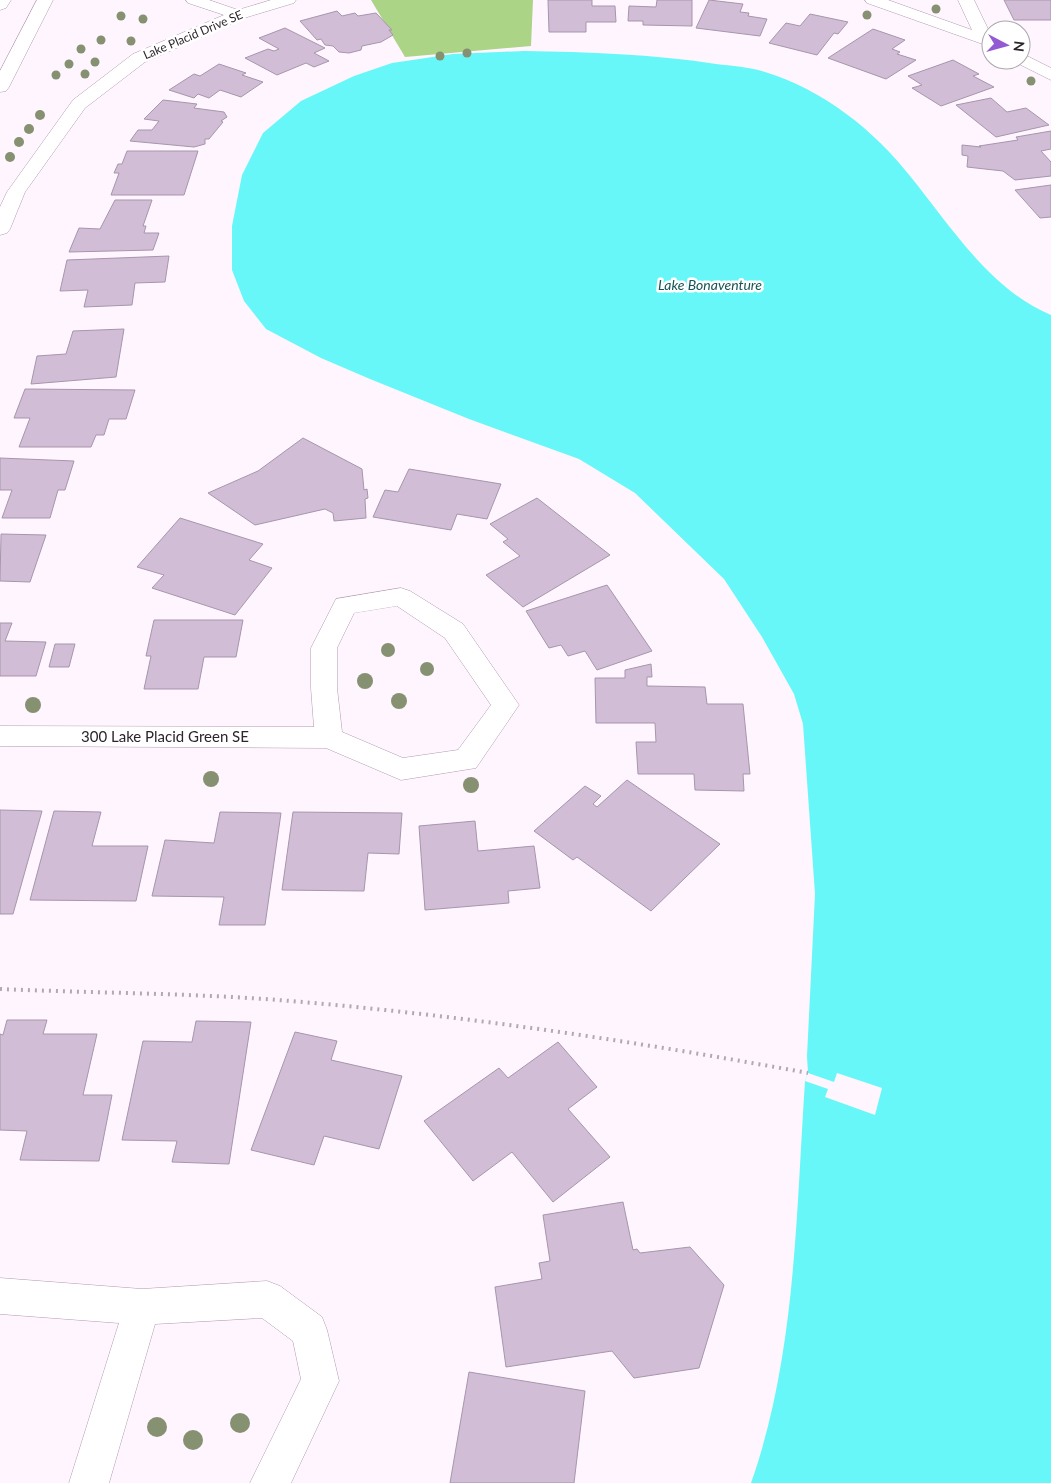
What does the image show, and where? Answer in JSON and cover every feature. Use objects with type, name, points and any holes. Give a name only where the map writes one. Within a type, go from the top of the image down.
[{"type":"street","points":[[0,5],[3,0]]},
{"type":"street","points":[[0,87],[45,0]]},
{"type":"street","points":[[194,0],[238,15]]},
{"type":"street","name":"Lake Placid Drive SE","points":[[0,229],[16,192],[80,104],[139,58],[238,15],[288,0]]},
{"type":"street","points":[[873,0],[981,39]]},
{"type":"street","points":[[966,0],[981,28]]},
{"type":"street","points":[[1031,63],[1051,74]]},
{"type":"street","name":"300 Lake Placid Green SE","points":[[0,736],[329,738],[401,770],[466,760],[506,705],[454,631],[401,597],[345,605],[324,648],[324,688],[329,738]]},
{"type":"street","points":[[0,1296],[142,1307],[267,1299],[309,1330],[320,1380],[270,1483]]},
{"type":"street","points":[[89,1483],[142,1307]]},
{"type":"path","points":[[0,989],[247,998],[354,1008],[450,1018],[692,1052],[808,1073]]},
{"type":"green space","points":[[371,0],[533,0],[531,46],[405,57]]},
{"type":"water","name":"Lake Bonaventure","points":[[524,51],[644,56],[741,67],[786,79],[807,89],[826,100],[863,127],[896,159],[956,235],[990,273],[1029,304],[1051,315],[1051,1483],[751,1483],[766,1434],[777,1385],[785,1335],[796,1233],[805,1081],[808,1073],[807,1056],[815,894],[803,724],[794,694],[762,637],[724,579],[635,493],[579,459],[469,419],[370,379],[321,358],[266,329],[244,301],[232,270],[232,226],[242,175],[263,133],[301,101],[354,76],[392,63],[453,54]]},
{"type":"pier","points":[[808,1073],[834,1082],[837,1073],[882,1088],[875,1115],[825,1097],[828,1089],[805,1081]]},
{"type":"building","points":[[548,0],[592,0],[592,6],[615,6],[616,22],[586,22],[586,32],[549,32]]},
{"type":"building","points":[[657,0],[692,0],[692,26],[643,25],[643,21],[628,21],[629,6],[656,7]]},
{"type":"building","points":[[709,0],[743,4],[740,12],[749,13],[748,16],[767,19],[760,36],[696,28]]},
{"type":"building","points":[[1004,0],[1051,0],[1051,20],[1014,20]]},
{"type":"building","points":[[337,11],[342,16],[355,13],[358,16],[376,13],[392,30],[389,30],[393,35],[381,42],[362,46],[361,50],[349,53],[339,52],[333,46],[325,45],[321,39],[317,40],[300,21]]},
{"type":"building","points":[[810,14],[848,22],[838,34],[834,33],[817,55],[769,43],[786,23],[800,26]]},
{"type":"building","points":[[285,28],[325,48],[314,53],[329,61],[314,67],[306,63],[277,75],[245,58],[268,49],[274,51],[279,49],[259,38]]},
{"type":"building","points":[[873,29],[905,40],[892,49],[900,52],[897,54],[916,60],[886,79],[828,58]]},
{"type":"building","points":[[953,60],[979,74],[973,76],[994,87],[941,106],[912,88],[922,85],[908,76]]},
{"type":"building","points":[[219,64],[246,73],[242,75],[263,82],[241,97],[220,90],[209,98],[198,94],[194,98],[169,90],[194,74],[200,76]]},
{"type":"building","points":[[991,98],[1007,112],[1026,108],[1049,125],[996,137],[956,105]]},
{"type":"building","points":[[163,100],[197,104],[194,108],[224,112],[227,117],[221,121],[223,122],[209,139],[205,139],[205,144],[194,147],[130,141],[138,130],[152,130],[159,121],[144,119]]},
{"type":"building","points":[[1051,131],[1051,149],[1041,151],[1051,162],[1051,176],[1015,180],[1003,171],[967,167],[968,156],[962,155],[962,145],[981,147],[979,146],[1018,140],[1016,137]]},
{"type":"building","points":[[127,151],[198,151],[184,195],[111,195],[119,173],[114,173],[118,164],[122,164]]},
{"type":"building","points":[[1051,185],[1051,217],[1040,218],[1015,190]]},
{"type":"building","points":[[115,200],[152,200],[143,226],[146,226],[144,233],[159,233],[153,250],[69,252],[79,228],[100,229]]},
{"type":"building","points":[[169,256],[165,282],[135,283],[132,305],[84,307],[88,290],[60,291],[67,260]]},
{"type":"building","points":[[124,329],[116,377],[31,384],[37,356],[66,354],[73,331]]},
{"type":"building","points":[[25,389],[135,390],[126,419],[109,419],[104,435],[96,435],[91,447],[19,447],[30,418],[14,418]]},
{"type":"building","points":[[303,438],[362,469],[364,490],[367,489],[368,498],[365,499],[366,518],[334,521],[333,513],[325,509],[255,525],[208,493],[258,471]]},
{"type":"building","points":[[0,458],[74,461],[65,490],[58,490],[50,518],[2,518],[12,490],[0,490]]},
{"type":"building","points":[[409,469],[501,484],[487,519],[457,514],[451,530],[373,517],[385,490],[398,492]]},
{"type":"building","points":[[537,498],[610,555],[523,607],[486,575],[520,556],[503,542],[508,539],[490,524]]},
{"type":"building","points":[[180,518],[263,544],[249,560],[272,568],[235,615],[152,588],[164,575],[137,567]]},
{"type":"building","points":[[1,534],[46,535],[30,582],[0,581]]},
{"type":"building","points":[[607,585],[652,651],[597,670],[585,651],[568,656],[561,645],[549,648],[526,611]]},
{"type":"building","points":[[154,620],[243,620],[236,657],[204,657],[198,689],[144,689],[151,656],[146,656]]},
{"type":"building","points":[[0,623],[12,623],[5,641],[46,642],[36,676],[0,676]]},
{"type":"building","points":[[55,644],[75,644],[69,667],[49,667]]},
{"type":"building","points":[[651,664],[652,677],[647,677],[647,686],[705,687],[707,704],[743,704],[750,774],[743,774],[744,791],[695,790],[694,774],[638,774],[636,742],[656,742],[655,723],[596,723],[595,678],[625,678],[625,670]]},
{"type":"building","points":[[627,780],[720,844],[651,911],[577,857],[573,860],[534,831],[585,786],[601,796],[593,804],[597,807]]},
{"type":"building","points":[[0,810],[42,811],[13,914],[0,914]]},
{"type":"building","points":[[54,811],[101,812],[92,846],[148,846],[136,901],[30,900]]},
{"type":"building","points":[[220,812],[281,813],[265,925],[219,925],[224,897],[152,896],[165,840],[214,843]]},
{"type":"building","points":[[293,812],[402,813],[399,854],[368,853],[364,891],[282,890]]},
{"type":"building","points":[[475,821],[478,851],[534,846],[540,888],[508,891],[509,903],[425,910],[419,826]]},
{"type":"building","points":[[7,1020],[47,1020],[43,1034],[97,1034],[83,1095],[112,1095],[99,1161],[20,1160],[27,1131],[0,1130],[0,1034],[3,1035]]},
{"type":"building","points":[[196,1021],[251,1022],[229,1164],[172,1162],[177,1141],[122,1140],[143,1041],[192,1042]]},
{"type":"building","points":[[295,1032],[337,1041],[331,1060],[402,1076],[379,1149],[324,1136],[314,1165],[251,1150]]},
{"type":"building","points":[[558,1042],[597,1087],[568,1109],[610,1157],[553,1202],[512,1152],[473,1181],[424,1121],[499,1068],[508,1078]]},
{"type":"building","points":[[623,1202],[633,1250],[637,1249],[640,1253],[690,1247],[724,1285],[699,1368],[634,1378],[612,1351],[506,1367],[495,1287],[542,1279],[539,1263],[550,1261],[543,1215]]},
{"type":"building","points":[[469,1372],[585,1391],[574,1483],[450,1483]]}]
